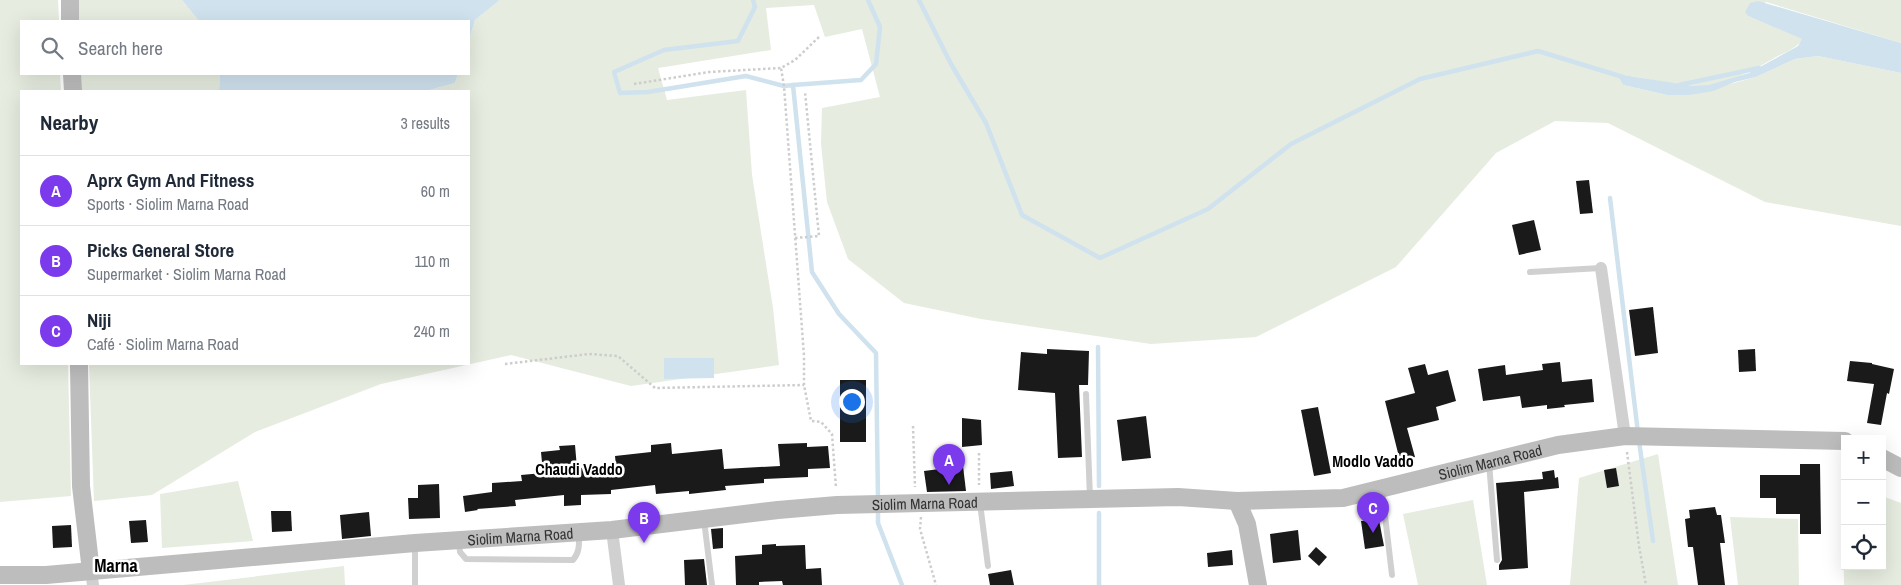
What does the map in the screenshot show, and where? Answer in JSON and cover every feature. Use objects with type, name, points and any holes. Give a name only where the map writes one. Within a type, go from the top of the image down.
[{"type":"main road","points":[[70,0],[70,20]]},
{"type":"main road","points":[[79,365],[81,486],[92,578]]},
{"type":"main road","name":"Siolim Marna Road","points":[[0,576],[46,575],[92,578],[415,543],[612,530],[778,510],[837,506],[1178,497],[1237,501],[1343,498],[1558,445],[1625,436],[1841,441]]},
{"type":"main road","points":[[1886,460],[1901,468]]},
{"type":"main road","points":[[1237,501],[1248,524],[1258,585]]},
{"type":"street","points":[[1601,268],[1625,436]]},
{"type":"street","points":[[612,530],[619,585]]},
{"type":"lane","points":[[1530,272],[1601,268]]},
{"type":"lane","points":[[1086,394],[1090,499]]},
{"type":"lane","points":[[1488,462],[1497,560]]},
{"type":"lane","points":[[1382,489],[1392,574]]},
{"type":"lane","points":[[980,502],[988,566]]},
{"type":"lane","points":[[704,519],[712,585]]},
{"type":"lane","points":[[458,540],[460,552],[466,559],[573,560],[579,549],[579,532]]},
{"type":"lane","points":[[415,543],[415,585]]},
{"type":"path","points":[[634,84],[709,72],[781,68],[795,60],[819,37]]},
{"type":"path","points":[[781,68],[784,86],[804,356],[804,385],[811,421],[821,422],[832,434],[837,506]]},
{"type":"path","points":[[795,238],[819,236],[805,92]]},
{"type":"path","points":[[505,364],[589,354],[618,356],[655,388],[804,385]]},
{"type":"path","points":[[913,426],[920,529],[936,585]]},
{"type":"path","points":[[1625,436],[1646,585]]},
{"type":"path","points":[[978,454],[980,502]]},
{"type":"shaded area","points":[[0,0],[58,0],[59,20],[20,20],[20,75],[60,75],[61,90],[20,90],[20,365],[68,365],[71,496],[0,502]]},
{"type":"shaded area","points":[[79,0],[182,0],[198,20],[79,20]]},
{"type":"shaded area","points":[[500,0],[1901,0],[1901,43],[1766,2],[1748,16],[1803,39],[1792,49],[1753,70],[1724,82],[1705,86],[1685,85],[1618,75],[1623,85],[1667,95],[1690,95],[1756,77],[1795,59],[1818,56],[1901,73],[1901,226],[1765,202],[1608,123],[1555,121],[1496,153],[1396,267],[1256,337],[1151,344],[981,319],[904,303],[848,259],[827,202],[821,144],[822,108],[880,97],[862,29],[825,37],[814,5],[766,8],[771,50],[658,68],[667,100],[746,90],[752,175],[773,308],[779,365],[631,386],[511,355],[470,364],[470,90],[430,90],[455,83],[458,75],[470,75],[470,37],[475,20]]},
{"type":"shaded area","points":[[81,75],[220,75],[219,90],[81,90]]},
{"type":"shaded area","points":[[89,365],[466,365],[381,384],[255,432],[152,495],[94,501]]},
{"type":"shaded area","points":[[1658,454],[1678,585],[1570,585],[1579,478]]},
{"type":"shaded area","points":[[238,481],[253,541],[162,548],[160,494]]},
{"type":"shaded area","points":[[1886,497],[1901,503],[1901,585],[1844,585],[1844,570],[1886,570]]},
{"type":"shaded area","points":[[1473,500],[1487,585],[1418,585],[1403,514]]},
{"type":"shaded area","points":[[1730,517],[1798,519],[1799,585],[1738,585]]},
{"type":"shaded area","points":[[344,566],[345,585],[183,585]]},
{"type":"water","points":[[182,0],[500,0],[475,20],[470,37],[470,20],[198,20]]},
{"type":"water","points":[[1758,1],[1901,43],[1901,73],[1818,56],[1795,59],[1756,77],[1735,82],[1713,91],[1690,95],[1667,95],[1623,85],[1617,74],[1693,86],[1709,85],[1749,73],[1798,46],[1802,39],[1748,16],[1745,12],[1750,3]]},
{"type":"water","points":[[220,75],[458,75],[455,83],[430,90],[219,90]]},
{"type":"water","points":[[664,358],[714,358],[714,378],[664,379]]},
{"type":"building","points":[[1589,180],[1593,213],[1580,214],[1576,181]]},
{"type":"building","points":[[1534,220],[1541,250],[1519,255],[1512,225]]},
{"type":"building","points":[[1653,307],[1658,353],[1635,356],[1629,310]]},
{"type":"building","points":[[1047,349],[1089,351],[1088,385],[1079,385],[1082,457],[1058,458],[1055,393],[1018,390],[1021,352],[1047,354]]},
{"type":"building","points":[[1755,349],[1756,371],[1739,372],[1738,350]]},
{"type":"building","points":[[1850,361],[1872,363],[1894,369],[1881,425],[1867,423],[1874,384],[1847,381]]},
{"type":"building","points":[[1560,362],[1562,382],[1592,379],[1594,402],[1547,409],[1547,405],[1522,408],[1520,396],[1483,401],[1478,369],[1505,365],[1506,375],[1543,370],[1542,364]]},
{"type":"building","points":[[1425,364],[1428,375],[1448,370],[1456,401],[1436,407],[1439,420],[1407,428],[1415,457],[1400,461],[1385,401],[1415,393],[1408,368]]},
{"type":"building","points":[[840,380],[866,380],[866,442],[840,442]]},
{"type":"building","points":[[1318,407],[1331,473],[1314,476],[1301,410]]},
{"type":"building","points":[[1146,416],[1151,458],[1122,461],[1117,420]]},
{"type":"building","points":[[962,418],[981,420],[982,445],[962,447]]},
{"type":"building","points":[[671,443],[672,454],[722,449],[724,469],[780,466],[778,444],[807,443],[807,447],[828,446],[830,468],[808,469],[808,477],[764,479],[764,483],[725,486],[726,490],[689,494],[689,491],[656,494],[655,485],[611,490],[611,494],[581,495],[581,505],[564,506],[564,495],[515,500],[516,506],[477,509],[465,512],[463,496],[492,492],[492,483],[522,481],[521,475],[543,473],[541,452],[560,450],[559,446],[575,445],[577,468],[616,466],[615,456],[651,452],[651,445]]},
{"type":"building","points":[[1800,464],[1820,464],[1821,534],[1800,534],[1800,514],[1776,514],[1776,498],[1760,498],[1760,475],[1800,475]]},
{"type":"building","points":[[963,466],[966,491],[927,492],[924,471]]},
{"type":"building","points":[[1616,468],[1619,486],[1607,488],[1604,470]]},
{"type":"building","points":[[1554,470],[1555,478],[1558,477],[1559,488],[1524,492],[1528,568],[1499,570],[1502,560],[1496,483],[1543,479],[1542,472]]},
{"type":"building","points":[[1012,471],[1014,486],[991,489],[990,473]]},
{"type":"building","points":[[439,484],[440,518],[409,519],[408,498],[418,498],[418,485]]},
{"type":"building","points":[[1715,507],[1717,515],[1721,515],[1725,543],[1720,543],[1725,585],[1698,585],[1693,547],[1688,547],[1685,519],[1690,518],[1689,510]]},
{"type":"building","points":[[271,511],[291,511],[292,531],[272,532]]},
{"type":"building","points":[[369,512],[371,536],[342,539],[340,515]]},
{"type":"building","points":[[146,520],[148,542],[131,543],[129,521]]},
{"type":"building","points":[[1379,520],[1384,546],[1365,549],[1361,521]]},
{"type":"building","points":[[71,525],[72,547],[53,548],[52,526]]},
{"type":"building","points":[[723,528],[723,548],[713,549],[711,529]]},
{"type":"building","points":[[1298,530],[1301,560],[1273,563],[1270,534]]},
{"type":"building","points":[[776,544],[776,546],[805,545],[806,569],[821,568],[822,585],[783,585],[782,581],[759,582],[759,585],[736,585],[735,556],[762,554],[762,545]]},
{"type":"building","points":[[1316,547],[1327,557],[1319,566],[1308,556]]},
{"type":"building","points":[[1232,550],[1233,565],[1208,567],[1207,553]]},
{"type":"building","points":[[704,559],[707,585],[685,585],[684,560]]},
{"type":"building","points":[[1011,570],[1014,585],[990,585],[988,574]]},
{"type":"waterway","points":[[753,0],[755,7],[738,41],[664,50],[614,72],[620,93],[648,92],[746,76],[784,86],[793,85],[812,272],[839,314],[876,353],[878,500]]},
{"type":"waterway","points":[[793,85],[861,80],[876,64],[880,27],[868,0]]},
{"type":"waterway","points":[[919,0],[951,64],[986,123],[1022,215],[1100,258],[1208,209],[1291,144],[1420,79],[1538,51],[1623,77]]},
{"type":"waterway","points":[[1679,85],[1759,68]]},
{"type":"waterway","points":[[1610,198],[1638,433]]},
{"type":"waterway","points":[[1098,347],[1099,486]]},
{"type":"waterway","points":[[1639,441],[1653,541]]},
{"type":"waterway","points":[[878,508],[878,523],[902,585]]},
{"type":"waterway","points":[[1099,513],[1099,585]]},
{"type":"place","name":"Aprx Gym And Fitness","points":[[949,485]]},
{"type":"place","name":"Niji","points":[[1373,533]]},
{"type":"place","name":"Picks General Store","points":[[644,543]]},
{"type":"district","name":"Modlo Vaddo","points":[[1373,461]]},
{"type":"district","name":"Chaudi Vaddo","points":[[579,469]]},
{"type":"district","name":"Marna","points":[[116,565]]}]
